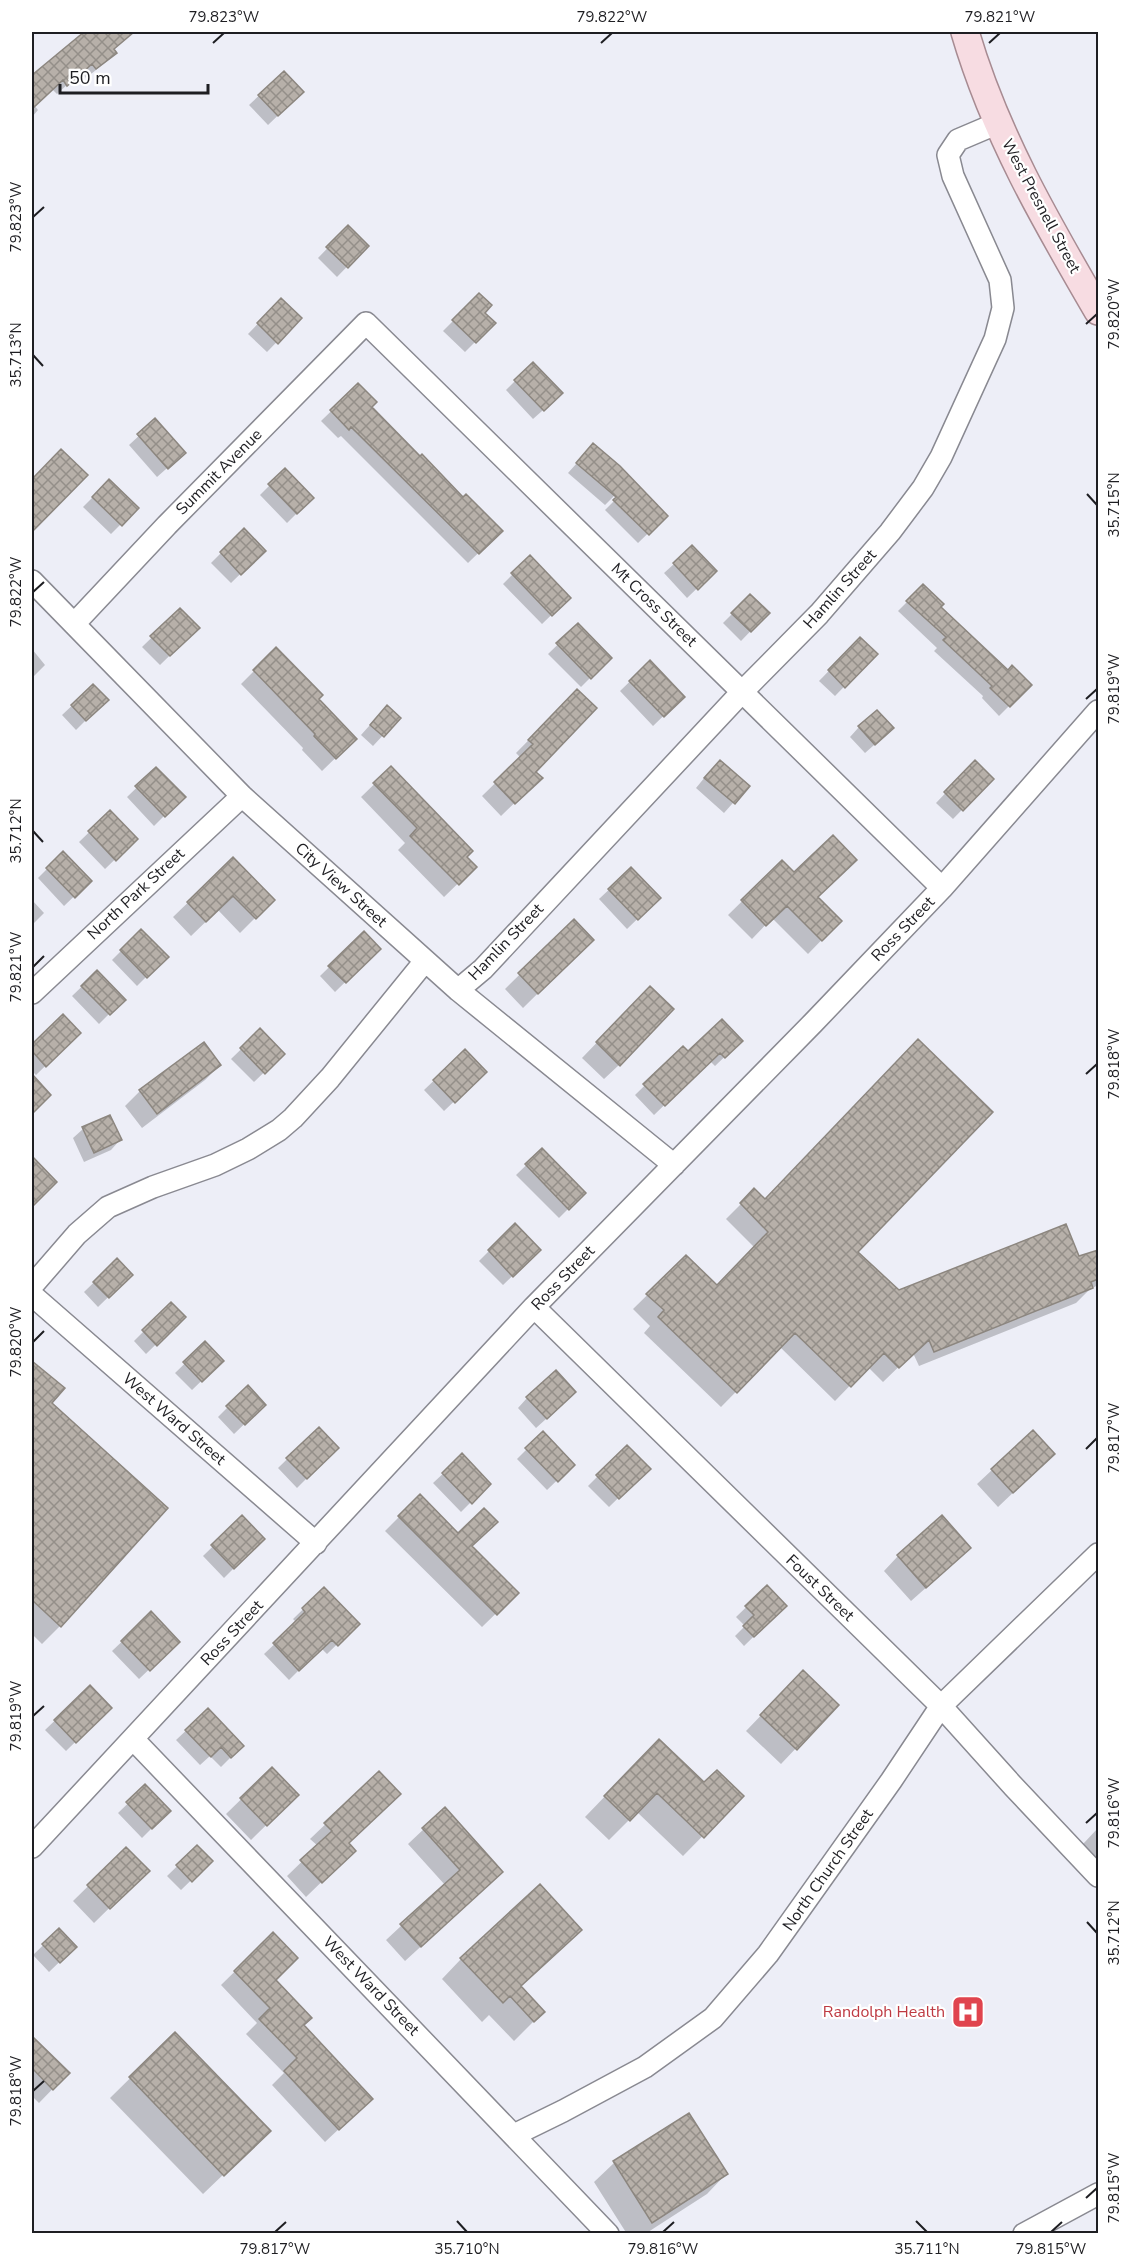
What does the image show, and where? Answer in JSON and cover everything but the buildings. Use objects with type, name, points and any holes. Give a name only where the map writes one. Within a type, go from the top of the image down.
[{"type":"main road","name":"West Presnell Street","points":[[964,32],[1019,172],[1098,311]]},
{"type":"street","name":"Hamlin Street","points":[[458,990],[483,969],[742,692],[819,614],[890,532],[923,488],[941,457],[980,375],[995,339],[1003,308],[1000,280],[953,176],[948,155],[958,140],[998,123]]},
{"type":"street","name":"Mt Cross Street","points":[[366,323],[942,888]]},
{"type":"street","name":"Summit Avenue","points":[[74,624],[167,525],[366,323]]},
{"type":"street","name":"City View Street","points":[[32,581],[242,796],[458,990],[674,1166]]},
{"type":"street","name":"Ross Street","points":[[32,1847],[534,1307],[674,1166],[942,888],[1098,711]]},
{"type":"street","name":"North Park Street","points":[[32,993],[242,796]]},
{"type":"street","points":[[32,1286],[77,1234],[108,1207],[153,1187],[215,1165],[279,1130],[330,1078],[425,961]]},
{"type":"street","name":"West Ward Street","points":[[32,1295],[316,1543]]},
{"type":"street","name":"Foust Street","points":[[534,1307],[941,1706],[1098,1876]]},
{"type":"street","name":"North Church Street","points":[[514,2134],[563,2111],[645,2067],[713,2018],[768,1954],[891,1781],[941,1706],[1098,1554]]},
{"type":"street","name":"West Ward Street","points":[[133,1739],[608,2234]]},
{"type":"street","points":[[1024,2234],[1098,2194]]},
{"type":"place","name":"Randolph Health","points":[[968,2012]]}]
